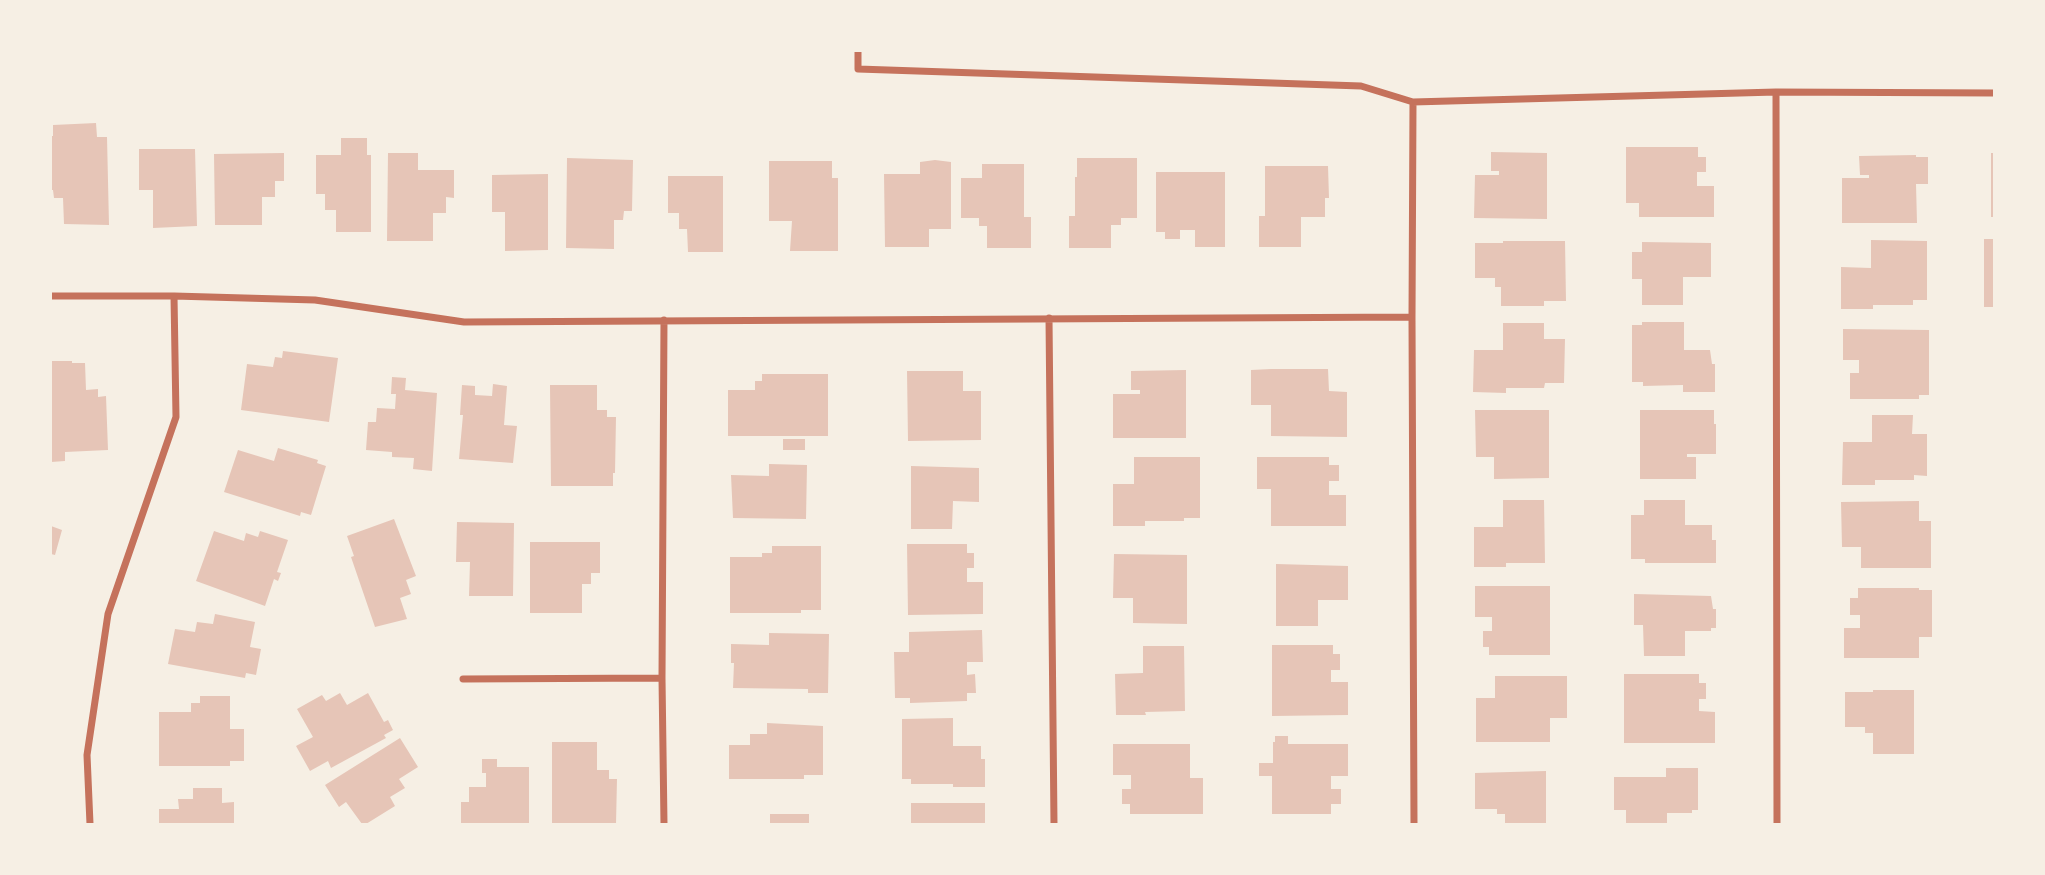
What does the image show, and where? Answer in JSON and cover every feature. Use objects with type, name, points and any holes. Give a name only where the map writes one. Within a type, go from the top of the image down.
[{"type":"street","points":[[858,51],[858,69],[1361,86],[1413,102],[1776,92],[1994,93]]},
{"type":"street","points":[[1776,92],[1777,824]]},
{"type":"street","points":[[1413,102],[1414,824]]},
{"type":"street","points":[[51,296],[315,300],[464,322],[1412,317]]},
{"type":"street","points":[[90,824],[87,755],[108,614],[176,417],[174,296]]},
{"type":"street","points":[[1049,318],[1054,824]]},
{"type":"street","points":[[664,320],[664,824]]},
{"type":"street","points":[[463,679],[662,678]]},
{"type":"building","points":[[96,123],[97,137],[107,137],[109,225],[64,224],[63,198],[54,198],[51,190],[53,125]]},
{"type":"building","points":[[341,138],[367,138],[367,155],[371,155],[371,232],[336,232],[336,210],[325,210],[325,194],[316,194],[316,155],[341,155]]},
{"type":"building","points":[[1626,147],[1698,147],[1698,157],[1706,157],[1706,172],[1697,172],[1697,186],[1714,186],[1714,217],[1639,217],[1639,203],[1626,203]]},
{"type":"building","points":[[139,149],[195,149],[197,226],[153,228],[153,190],[139,190]]},
{"type":"building","points":[[1491,152],[1547,153],[1547,219],[1474,218],[1475,175],[1499,175],[1499,171],[1491,171]]},
{"type":"building","points":[[284,153],[284,181],[275,181],[275,197],[262,197],[262,225],[215,225],[214,154]]},
{"type":"building","points":[[388,153],[418,153],[418,170],[454,170],[454,198],[446,197],[446,213],[433,213],[433,241],[387,241]]},
{"type":"building","points":[[1991,153],[1994,153],[1994,217],[1991,217]]},
{"type":"building","points":[[1859,156],[1928,157],[1928,184],[1916,184],[1917,223],[1842,223],[1842,178],[1869,178],[1869,175],[1860,175]]},
{"type":"building","points":[[567,158],[633,160],[632,211],[624,211],[623,220],[614,220],[614,249],[566,248]]},
{"type":"building","points":[[1077,158],[1137,158],[1137,218],[1121,218],[1121,225],[1111,225],[1111,248],[1069,248],[1069,216],[1075,216]]},
{"type":"building","points":[[769,161],[832,161],[832,178],[838,178],[838,251],[790,251],[792,221],[769,221]]},
{"type":"building","points":[[920,162],[951,162],[951,229],[929,229],[929,247],[885,247],[884,174],[920,174]]},
{"type":"building","points":[[982,164],[1024,164],[1024,217],[1031,217],[1031,248],[987,248],[987,226],[979,226],[979,218],[961,218],[961,178],[982,178]]},
{"type":"building","points":[[1265,166],[1328,166],[1329,198],[1325,198],[1325,217],[1301,217],[1301,247],[1259,247],[1259,216],[1265,216]]},
{"type":"building","points":[[1156,172],[1225,172],[1225,247],[1195,247],[1195,230],[1180,230],[1180,239],[1165,239],[1165,232],[1156,232]]},
{"type":"building","points":[[548,174],[548,250],[505,251],[505,212],[492,212],[492,175]]},
{"type":"building","points":[[668,176],[723,176],[723,252],[688,252],[687,229],[679,229],[679,213],[668,213]]},
{"type":"building","points":[[1984,239],[1994,239],[1994,307],[1984,307]]},
{"type":"building","points":[[1871,240],[1927,241],[1927,300],[1913,300],[1913,305],[1873,305],[1873,309],[1841,309],[1841,267],[1871,268]]},
{"type":"building","points":[[1565,241],[1566,301],[1544,301],[1544,306],[1501,306],[1501,287],[1495,287],[1495,278],[1475,278],[1475,243]]},
{"type":"building","points":[[1642,242],[1711,243],[1711,277],[1683,277],[1683,305],[1642,305],[1642,279],[1632,279],[1632,252],[1642,252]]},
{"type":"building","points":[[1642,322],[1684,322],[1684,350],[1710,350],[1712,364],[1715,364],[1715,392],[1683,392],[1683,385],[1643,386],[1643,382],[1632,382],[1632,325],[1642,325]]},
{"type":"building","points":[[1503,323],[1544,323],[1544,339],[1565,339],[1564,383],[1545,383],[1544,388],[1506,388],[1506,393],[1473,392],[1474,350],[1503,350]]},
{"type":"building","points":[[1843,329],[1929,330],[1929,395],[1919,395],[1919,399],[1850,399],[1850,373],[1859,373],[1859,360],[1843,360]]},
{"type":"building","points":[[283,351],[338,358],[329,422],[241,410],[247,364],[273,367],[275,357],[282,358]]},
{"type":"building","points":[[51,361],[85,363],[86,390],[98,389],[98,397],[106,396],[108,450],[65,452],[65,461],[51,462]]},
{"type":"building","points":[[1328,369],[1329,391],[1347,392],[1347,437],[1271,436],[1271,405],[1251,405],[1251,370]]},
{"type":"building","points":[[1186,370],[1186,438],[1113,438],[1113,394],[1140,394],[1140,390],[1131,390],[1131,371]]},
{"type":"building","points":[[907,371],[963,371],[963,391],[981,391],[981,440],[908,441]]},
{"type":"building","points":[[762,374],[828,374],[828,436],[728,436],[728,390],[755,390],[755,381],[762,381]]},
{"type":"building","points":[[392,377],[406,378],[405,390],[437,393],[432,471],[413,469],[414,458],[392,457],[392,452],[366,450],[368,422],[376,422],[377,408],[395,409],[396,394],[391,394]]},
{"type":"building","points":[[493,384],[507,386],[504,425],[517,426],[513,463],[459,459],[463,415],[460,415],[462,385],[475,386],[475,395],[492,396]]},
{"type":"building","points":[[550,385],[597,385],[597,410],[607,410],[607,417],[616,417],[613,486],[551,486]]},
{"type":"building","points":[[1475,410],[1549,410],[1549,478],[1494,479],[1494,457],[1476,457]]},
{"type":"building","points":[[1640,410],[1714,410],[1716,454],[1687,454],[1687,457],[1696,457],[1696,479],[1640,479]]},
{"type":"building","points":[[1872,415],[1913,415],[1912,434],[1927,434],[1927,476],[1914,475],[1914,480],[1875,480],[1875,485],[1842,485],[1843,442],[1872,442]]},
{"type":"building","points":[[783,439],[805,439],[805,450],[783,450]]},
{"type":"building","points":[[278,448],[318,460],[317,463],[326,466],[311,515],[301,512],[300,516],[224,492],[238,450],[274,461]]},
{"type":"building","points":[[1134,457],[1200,457],[1200,518],[1184,518],[1184,521],[1145,521],[1145,526],[1113,526],[1113,484],[1134,484]]},
{"type":"building","points":[[1257,457],[1329,457],[1329,465],[1339,465],[1339,481],[1329,481],[1329,495],[1346,495],[1346,526],[1271,526],[1271,489],[1257,489]]},
{"type":"building","points":[[769,464],[807,465],[806,519],[733,518],[731,475],[769,476]]},
{"type":"building","points":[[911,466],[979,468],[979,502],[953,501],[952,529],[911,529]]},
{"type":"building","points":[[1503,500],[1544,500],[1545,563],[1506,563],[1506,567],[1474,567],[1474,527],[1503,527]]},
{"type":"building","points":[[1644,500],[1685,500],[1685,525],[1712,525],[1712,540],[1716,540],[1716,563],[1645,563],[1645,559],[1631,559],[1631,515],[1644,515]]},
{"type":"building","points":[[1919,501],[1919,521],[1931,521],[1931,568],[1861,568],[1861,547],[1842,547],[1841,502]]},
{"type":"building","points":[[394,519],[416,576],[406,580],[411,594],[400,598],[407,619],[375,627],[351,557],[354,556],[347,536]]},
{"type":"building","points":[[457,522],[514,523],[513,596],[469,596],[470,562],[456,562]]},
{"type":"building","points":[[51,526],[62,530],[55,555],[51,554]]},
{"type":"building","points":[[214,531],[244,541],[246,533],[258,537],[260,531],[288,540],[277,572],[281,573],[278,581],[274,579],[265,606],[196,581]]},
{"type":"building","points":[[530,542],[600,542],[600,573],[591,573],[591,584],[582,584],[582,613],[530,613]]},
{"type":"building","points":[[907,544],[967,544],[967,553],[974,553],[974,568],[967,568],[967,582],[983,582],[983,614],[908,615]]},
{"type":"building","points":[[772,546],[821,546],[821,610],[801,610],[801,613],[730,613],[730,557],[762,557],[762,553],[772,553]]},
{"type":"building","points":[[1114,554],[1187,555],[1187,624],[1133,623],[1133,598],[1113,598]]},
{"type":"building","points":[[1276,564],[1348,566],[1348,600],[1318,600],[1318,626],[1276,626]]},
{"type":"building","points":[[1475,586],[1550,586],[1550,655],[1489,655],[1489,647],[1483,647],[1483,631],[1492,631],[1492,617],[1475,617]]},
{"type":"building","points":[[1858,588],[1932,590],[1932,637],[1919,637],[1919,658],[1844,658],[1844,628],[1860,628],[1860,615],[1850,615],[1850,598],[1858,598]]},
{"type":"building","points":[[1634,594],[1711,596],[1713,609],[1716,609],[1716,628],[1711,628],[1711,631],[1685,631],[1685,656],[1644,656],[1643,625],[1634,625]]},
{"type":"building","points":[[215,614],[255,622],[250,647],[261,649],[256,675],[246,673],[245,678],[168,664],[175,629],[195,632],[197,622],[213,624]]},
{"type":"building","points":[[982,630],[983,662],[967,662],[967,675],[975,674],[976,693],[967,693],[967,701],[910,703],[910,698],[895,698],[894,652],[909,652],[909,632]]},
{"type":"building","points":[[769,633],[829,634],[828,693],[808,693],[808,689],[733,688],[734,663],[731,663],[731,644],[769,645]]},
{"type":"building","points":[[1272,645],[1333,645],[1333,654],[1340,654],[1340,670],[1331,670],[1331,682],[1348,682],[1348,715],[1272,716]]},
{"type":"building","points":[[1143,646],[1184,646],[1185,711],[1116,715],[1115,674],[1143,673]]},
{"type":"building","points":[[1624,674],[1699,674],[1699,683],[1706,683],[1706,699],[1699,699],[1699,711],[1715,712],[1715,743],[1624,743]]},
{"type":"building","points":[[1495,676],[1567,676],[1567,718],[1550,718],[1550,742],[1476,742],[1476,698],[1495,698]]},
{"type":"building","points":[[1914,690],[1914,754],[1873,754],[1873,733],[1865,733],[1865,727],[1845,727],[1845,692]]},
{"type":"building","points":[[340,693],[347,705],[368,693],[384,722],[388,720],[393,730],[384,735],[386,738],[331,768],[328,761],[310,771],[296,746],[313,737],[297,709],[322,695],[326,701]]},
{"type":"building","points":[[200,696],[230,696],[230,729],[244,729],[244,761],[230,761],[230,766],[159,766],[159,712],[191,712],[191,703],[200,703]]},
{"type":"building","points":[[953,718],[953,746],[981,746],[981,759],[985,759],[985,787],[911,784],[911,779],[902,779],[902,719]]},
{"type":"building","points":[[767,723],[823,726],[823,775],[804,775],[804,779],[729,779],[729,745],[750,745],[750,734],[767,734]]},
{"type":"building","points":[[1275,736],[1288,736],[1288,744],[1348,744],[1348,776],[1331,776],[1331,789],[1341,789],[1341,804],[1331,804],[1331,814],[1272,814],[1272,776],[1259,776],[1259,763],[1273,763]]},
{"type":"building","points":[[400,738],[418,767],[399,779],[405,788],[390,797],[395,806],[362,824],[346,802],[339,807],[325,785]]},
{"type":"building","points":[[552,742],[597,742],[597,770],[609,770],[609,779],[617,779],[616,824],[552,824]]},
{"type":"building","points":[[1113,744],[1190,744],[1190,778],[1203,778],[1203,814],[1130,814],[1130,804],[1122,804],[1122,789],[1131,789],[1131,775],[1113,775]]},
{"type":"building","points":[[482,759],[497,759],[497,767],[529,767],[529,824],[461,824],[461,802],[469,802],[469,787],[486,787]]},
{"type":"building","points":[[1666,768],[1698,768],[1698,810],[1692,810],[1692,813],[1667,813],[1667,824],[1626,824],[1626,810],[1614,810],[1614,777],[1666,777]]},
{"type":"building","points":[[1546,771],[1546,824],[1505,824],[1505,814],[1497,814],[1497,809],[1475,809],[1475,773]]},
{"type":"building","points":[[193,788],[222,788],[222,803],[234,802],[234,824],[159,824],[159,809],[179,809],[178,799],[193,799]]},
{"type":"building","points":[[911,803],[985,803],[985,824],[911,824]]},
{"type":"building","points":[[770,814],[809,814],[809,824],[770,824]]}]
